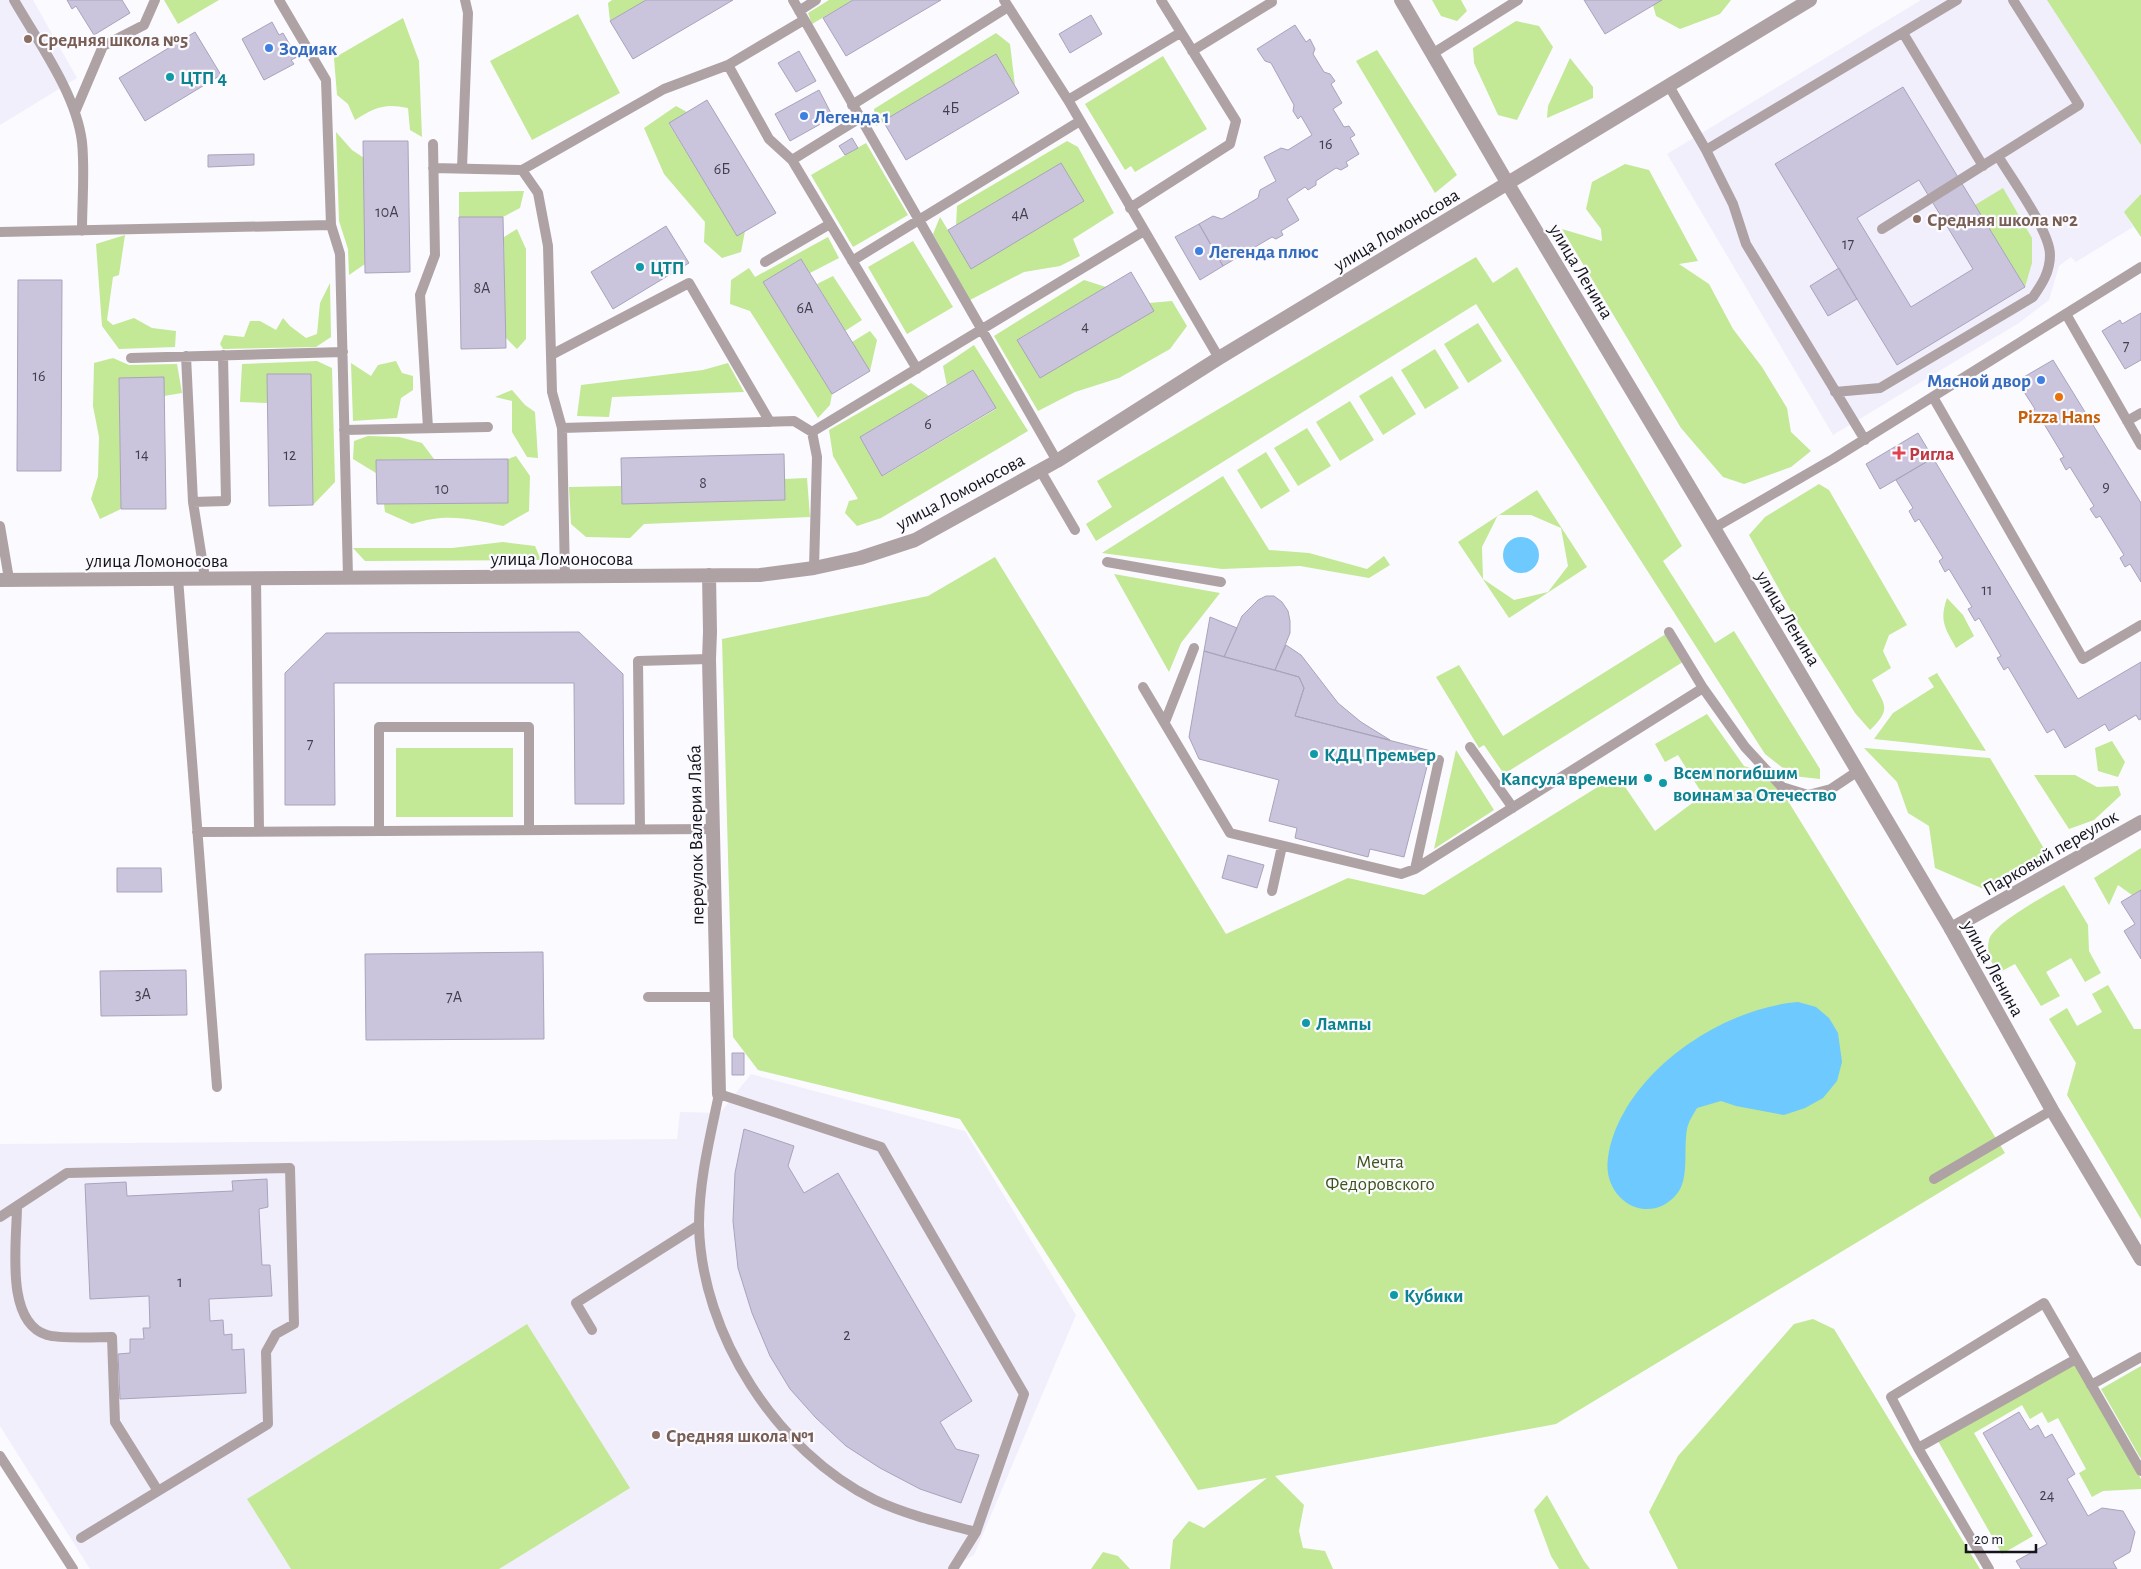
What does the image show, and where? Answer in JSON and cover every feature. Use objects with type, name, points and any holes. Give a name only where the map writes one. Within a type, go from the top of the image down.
[{"type":"street","name":"улица Ленина","points":[[1400,0],[1951,929],[2052,1110],[2141,1259]]},
{"type":"street","name":"улица Ломоносова","points":[[5,580],[760,575],[814,568],[860,558],[915,540],[1040,470],[1219,358],[1810,0]]},
{"type":"street","name":"переулок Валерия Лаба","points":[[709,575],[709,659],[720,1094]]},
{"type":"street","name":"Парковый переулок","points":[[1951,929],[2141,822]]},
{"type":"lane","points":[[14,0],[64,86],[75,112],[82,142],[82,231]]},
{"type":"lane","points":[[75,112],[103,46],[144,25],[155,0]]},
{"type":"lane","points":[[280,0],[326,80],[331,225],[340,254],[348,577]]},
{"type":"lane","points":[[462,168],[468,13],[465,0]]},
{"type":"lane","points":[[792,0],[1056,460]]},
{"type":"lane","points":[[798,10],[816,0]]},
{"type":"lane","points":[[1130,208],[1230,144],[1236,121],[1161,0]]},
{"type":"lane","points":[[1432,54],[1518,0]]},
{"type":"lane","points":[[1706,150],[1957,0]]},
{"type":"lane","points":[[1882,230],[2079,105],[2013,0]]},
{"type":"lane","points":[[1192,51],[1272,2]]},
{"type":"lane","points":[[852,104],[1006,3],[1068,100],[1219,358]]},
{"type":"lane","points":[[433,168],[522,170],[664,89],[728,65],[804,20]]},
{"type":"lane","points":[[1068,100],[1180,33]]},
{"type":"lane","points":[[1904,33],[1983,166]]},
{"type":"lane","points":[[728,65],[770,139],[792,160],[917,369]]},
{"type":"lane","points":[[1669,86],[1706,150],[1733,204],[1746,244],[1865,440]]},
{"type":"lane","points":[[792,160],[860,118]]},
{"type":"lane","points":[[852,261],[1080,121]]},
{"type":"lane","points":[[428,428],[420,295],[435,255],[432,144]]},
{"type":"lane","points":[[1835,392],[1880,388],[2033,297],[2046,278],[2050,254],[2043,230],[1998,156]]},
{"type":"lane","points":[[522,170],[538,193],[548,246],[552,392],[562,428],[565,577]]},
{"type":"lane","points":[[765,262],[830,224]]},
{"type":"lane","points":[[0,232],[331,225]]},
{"type":"lane","points":[[812,432],[1144,231]]},
{"type":"lane","points":[[1714,528],[1865,440],[2141,267]]},
{"type":"lane","points":[[551,355],[689,283],[770,422]]},
{"type":"lane","points":[[2066,314],[2141,445]]},
{"type":"lane","points":[[131,358],[343,352]]},
{"type":"lane","points":[[193,502],[226,501],[223,355]]},
{"type":"lane","points":[[186,356],[193,502],[205,578]]},
{"type":"lane","points":[[1933,397],[2082,659],[2141,625]]},
{"type":"lane","points":[[2127,421],[2141,413]]},
{"type":"lane","points":[[562,428],[794,421],[812,432],[817,457],[814,568]]},
{"type":"lane","points":[[344,430],[488,427]]},
{"type":"lane","points":[[1040,470],[1075,530]]},
{"type":"lane","points":[[0,526],[5,580]]},
{"type":"lane","points":[[1108,562],[1221,582]]},
{"type":"lane","points":[[178,578],[217,1087]]},
{"type":"lane","points":[[256,578],[259,830]]},
{"type":"lane","points":[[1669,632],[1703,688],[1745,747],[1782,787],[1808,795],[1831,789],[1858,772]]},
{"type":"lane","points":[[1164,722],[1194,648]]},
{"type":"lane","points":[[640,829],[638,661],[709,659]]},
{"type":"lane","points":[[1143,686],[1230,833],[1400,874],[1415,869],[1703,688]]},
{"type":"lane","points":[[379,830],[379,727],[529,727],[529,830]]},
{"type":"lane","points":[[1470,747],[1513,808]]},
{"type":"lane","points":[[1415,869],[1439,760]]},
{"type":"lane","points":[[198,832],[259,830],[714,829]]},
{"type":"lane","points":[[1272,890],[1282,846]]},
{"type":"lane","points":[[648,997],[718,997]]},
{"type":"lane","points":[[952,1569],[976,1532],[1024,1394],[881,1148],[720,1094],[703,1171],[700,1225],[703,1273],[720,1325],[745,1377],[799,1447],[832,1474],[875,1500],[927,1520],[976,1532]]},
{"type":"lane","points":[[1934,1179],[2052,1110]]},
{"type":"lane","points":[[0,1217],[67,1173],[290,1168],[294,1324],[276,1334],[266,1352],[268,1424],[81,1538]]},
{"type":"lane","points":[[17,1206],[16,1291],[21,1311],[32,1328],[48,1336],[112,1337],[115,1422],[158,1491]]},
{"type":"lane","points":[[592,1330],[576,1303],[700,1225]]},
{"type":"lane","points":[[1989,1569],[1918,1448],[1891,1397],[2044,1303],[2141,1472]]},
{"type":"lane","points":[[2091,1385],[2141,1357]]},
{"type":"lane","points":[[1918,1448],[2076,1358]]},
{"type":"lane","points":[[0,1456],[72,1569]]},
{"type":"shaded area","name":"Средняя школа №5","points":[[0,0],[33,0],[77,78],[0,125]]},
{"type":"shaded area","name":"Средняя школа №2","points":[[1921,0],[2141,0],[2141,202],[2125,212],[2133,227],[2076,262],[2071,257],[2059,266],[2049,300],[2019,323],[1833,435],[1667,154]]},
{"type":"shaded area","name":"Средняя школа №1","points":[[751,1074],[965,1131],[1076,1315],[974,1555],[950,1569],[90,1569],[0,1426],[0,1144],[677,1139],[680,1112],[720,1113]]},
{"type":"green space","points":[[164,0],[219,0],[178,24]]},
{"type":"green space","points":[[612,0],[646,0],[610,21],[608,3]]},
{"type":"green space","points":[[829,0],[853,0],[812,24],[808,13]]},
{"type":"green space","points":[[1432,0],[1461,0],[1467,11],[1457,21],[1441,16]]},
{"type":"green space","points":[[1662,0],[1731,0],[1720,14],[1680,29],[1656,16],[1653,5]]},
{"type":"green space","points":[[2047,0],[2141,0],[2141,145]]},
{"type":"green space","points":[[578,14],[620,93],[532,140],[490,61]]},
{"type":"green space","points":[[403,18],[419,61],[422,137],[410,130],[408,108],[380,107],[355,120],[348,104],[337,95],[334,58]]},
{"type":"green space","points":[[1516,21],[1539,26],[1553,47],[1517,120],[1498,115],[1474,63],[1473,48]]},
{"type":"green space","points":[[996,33],[1010,44],[1015,86],[996,55],[876,126],[874,109]]},
{"type":"green space","points":[[1377,50],[1457,175],[1435,193],[1356,61]]},
{"type":"green space","points":[[1163,56],[1207,129],[1135,172],[1131,166],[1125,170],[1085,104]]},
{"type":"green space","points":[[1570,58],[1593,87],[1593,98],[1547,118],[1548,106]]},
{"type":"green space","points":[[676,106],[687,112],[669,124],[737,235],[745,231],[741,252],[722,258],[704,242],[705,222],[664,174],[644,128]]},
{"type":"green space","points":[[336,132],[352,150],[364,158],[365,264],[349,275],[348,249],[339,221]]},
{"type":"green space","points":[[1067,141],[1078,147],[1114,213],[1073,239],[1080,256],[1060,266],[1024,272],[970,300],[933,234],[940,217],[971,268],[1084,201],[956,226],[957,206]]},
{"type":"green space","points":[[866,143],[908,215],[853,247],[811,175]]},
{"type":"green space","points":[[1625,164],[1649,170],[1698,261],[1679,264],[1709,284],[1733,329],[1762,367],[1787,408],[1791,432],[1811,451],[1791,467],[1744,484],[1723,477],[1681,428],[1562,229],[1602,241],[1601,229],[1586,209],[1592,182]]},
{"type":"green space","points":[[2003,188],[2032,238],[2032,263],[2025,287],[1975,205]]},
{"type":"green space","points":[[524,191],[520,208],[503,217],[459,217],[459,192]]},
{"type":"green space","points":[[2141,194],[2141,237],[2124,212]]},
{"type":"green space","points":[[517,229],[526,249],[526,339],[517,349],[505,337],[504,237]]},
{"type":"green space","points":[[125,235],[119,275],[113,277],[107,320],[113,325],[134,318],[152,328],[176,331],[175,347],[119,349],[102,326],[96,244]]},
{"type":"green space","points":[[828,237],[839,258],[810,273],[801,259],[763,282],[832,394],[830,405],[818,418],[750,311],[730,304],[731,280],[749,268],[755,277]]},
{"type":"green space","points":[[913,241],[953,307],[907,334],[868,267]]},
{"type":"green space","points":[[1476,257],[1493,283],[1517,267],[1682,546],[1663,561],[1715,643],[1734,631],[1820,769],[1820,779],[1793,776],[1765,754],[1476,304],[1096,541],[1086,524],[1112,507],[1097,481]]},
{"type":"green space","points":[[833,276],[862,320],[845,331],[817,284]]},
{"type":"green space","points":[[1084,280],[1106,287],[1018,339],[1040,378],[1149,303],[1172,301],[1187,326],[1170,349],[1119,378],[1075,392],[1038,411],[994,336]]},
{"type":"green space","points":[[330,283],[331,337],[316,347],[223,349],[220,344],[224,335],[244,337],[250,321],[260,321],[276,330],[283,318],[306,338],[317,334],[320,303]]},
{"type":"green space","points":[[1478,323],[1502,361],[1468,383],[1444,344]]},
{"type":"green space","points":[[870,331],[877,340],[870,371],[852,342]]},
{"type":"green space","points":[[974,345],[1028,431],[881,518],[857,526],[845,513],[849,501],[858,499],[833,456],[829,430],[911,383],[929,396],[860,437],[883,476],[996,409],[973,370],[947,386],[943,366]]},
{"type":"green space","points":[[1435,349],[1459,388],[1425,409],[1401,370]]},
{"type":"green space","points":[[113,358],[129,365],[177,364],[182,393],[164,396],[119,378],[121,509],[100,519],[91,499],[98,476],[99,437],[93,406],[94,363]]},
{"type":"green space","points":[[317,361],[332,368],[335,482],[313,505],[311,374],[267,374],[267,403],[240,402],[242,364]]},
{"type":"green space","points":[[396,361],[402,373],[413,376],[413,390],[401,398],[397,418],[353,421],[351,363],[371,376],[378,365]]},
{"type":"green space","points":[[728,363],[744,392],[612,397],[609,417],[577,416],[581,385],[703,370]]},
{"type":"green space","points":[[1392,376],[1416,414],[1383,435],[1359,396]]},
{"type":"green space","points":[[512,390],[525,405],[535,412],[538,458],[527,457],[512,432],[512,401],[495,397]]},
{"type":"green space","points":[[1350,401],[1374,440],[1340,461],[1316,422]]},
{"type":"green space","points":[[1307,428],[1331,466],[1298,486],[1274,448]]},
{"type":"green space","points":[[368,436],[399,437],[422,443],[434,459],[377,460],[376,473],[353,459],[354,441]]},
{"type":"green space","points":[[1266,452],[1290,491],[1261,509],[1237,470]]},
{"type":"green space","points":[[516,456],[530,476],[529,511],[503,526],[458,518],[436,519],[412,524],[385,512],[384,504],[508,503],[508,459]]},
{"type":"green space","points":[[1223,476],[1269,550],[1309,553],[1367,569],[1384,556],[1390,565],[1369,578],[1300,566],[1222,569],[1102,553]]},
{"type":"green space","points":[[807,478],[810,517],[644,524],[630,538],[586,537],[571,524],[569,487],[621,486],[622,504],[784,500],[784,479]]},
{"type":"green space","points":[[1819,484],[1829,490],[1907,625],[1889,635],[1883,651],[1891,668],[1872,680],[1883,701],[1884,711],[1870,730],[1855,713],[1796,620],[1749,535],[1765,517]]},
{"type":"green space","points":[[1537,490],[1587,567],[1509,618],[1458,542],[1498,516],[1482,547],[1483,579],[1514,600],[1548,592],[1568,566],[1561,528],[1531,515],[1499,515]]},
{"type":"green space","points":[[503,542],[535,546],[541,560],[365,561],[353,548],[452,548]]},
{"type":"green space","name":"Мечта Федоровского","points":[[995,557],[1226,934],[1348,878],[1424,895],[1617,775],[1655,831],[1703,795],[1678,755],[1665,762],[1655,744],[1707,714],[1744,766],[1763,772],[1788,801],[2005,1153],[1556,1424],[1275,1476],[1304,1505],[1299,1531],[1303,1548],[1325,1551],[1333,1569],[1170,1569],[1173,1540],[1189,1521],[1204,1528],[1267,1478],[1198,1490],[960,1119],[758,1070],[733,1037],[722,639],[928,596]]},
{"type":"green space","points":[[1114,574],[1220,593],[1181,643],[1169,672]]},
{"type":"green space","points":[[1947,598],[1963,615],[1974,636],[1956,648],[1943,619]]},
{"type":"green space","points":[[1669,632],[1686,660],[1504,774],[1484,745],[1479,748],[1436,677],[1459,665],[1503,736]]},
{"type":"green space","points":[[1937,673],[1986,751],[1874,739],[1893,713],[1934,687],[1928,678]]},
{"type":"green space","points":[[2112,741],[2125,762],[2118,777],[2098,771],[2095,748]]},
{"type":"green space","points":[[396,748],[513,748],[513,817],[396,817]]},
{"type":"green space","points":[[1864,748],[1990,758],[2049,857],[1986,890],[1935,868],[1929,826],[1908,813],[1897,782]]},
{"type":"green space","points":[[1456,750],[1494,810],[1434,849]]},
{"type":"green space","points":[[2034,775],[2075,775],[2097,787],[2118,786],[2121,795],[2094,820],[2069,829]]},
{"type":"green space","points":[[2141,848],[2141,890],[2132,895],[2118,885],[2109,905],[2094,878]]},
{"type":"green space","points":[[2064,885],[2088,925],[2089,951],[2101,973],[2085,982],[2071,958],[2046,972],[2060,996],[2041,1006],[2015,964],[1998,973],[1990,957],[1988,949],[1989,940],[1992,933],[2010,918]]},
{"type":"green space","points":[[2108,985],[2134,1029],[2141,1029],[2141,1219],[2067,1095],[2076,1063],[2049,1019],[2067,1008],[2077,1026],[2102,1012],[2092,994]]},
{"type":"green space","points":[[1813,1319],[1834,1329],[1980,1569],[1678,1569],[1649,1512],[1678,1456],[1794,1324]]},
{"type":"green space","points":[[527,1324],[630,1488],[499,1569],[291,1569],[247,1499]]},
{"type":"green space","points":[[2075,1363],[2141,1479],[2141,1489],[2103,1491],[2092,1497],[2079,1473],[2086,1469],[2058,1418],[2048,1423],[2042,1412],[2030,1419],[2022,1405],[1974,1433],[2033,1536],[2002,1554],[1938,1441]]},
{"type":"green space","points":[[2141,1366],[2141,1459],[2101,1389]]},
{"type":"green space","points":[[1547,1495],[1590,1569],[1559,1569],[1551,1556],[1534,1510]]},
{"type":"green space","points":[[1103,1552],[1118,1556],[1130,1569],[1091,1569]]},
{"type":"water","points":[[1521,537],[1533,543],[1539,555],[1533,567],[1521,573],[1509,567],[1503,555],[1509,543]]},
{"type":"water","points":[[1798,1002],[1816,1007],[1829,1018],[1838,1033],[1842,1062],[1837,1081],[1823,1098],[1805,1108],[1784,1115],[1736,1106],[1721,1101],[1697,1108],[1686,1133],[1685,1171],[1681,1188],[1676,1195],[1665,1204],[1653,1209],[1629,1204],[1619,1197],[1612,1186],[1608,1173],[1608,1158],[1616,1128],[1632,1100],[1653,1074],[1678,1052],[1707,1032],[1737,1017],[1768,1007]]},
{"type":"building","points":[[67,0],[122,0],[130,13],[94,35],[76,6],[72,9]]},
{"type":"building","points":[[646,0],[733,0],[633,59],[610,21]]},
{"type":"building","points":[[853,0],[941,0],[846,56],[823,18]]},
{"type":"building","points":[[1584,0],[1662,0],[1605,34]]},
{"type":"building","points":[[1091,15],[1102,34],[1070,53],[1059,34]]},
{"type":"building","name":"Зодиак","points":[[272,22],[279,35],[283,33],[297,57],[291,60],[294,64],[264,80],[242,39]]},
{"type":"building","points":[[1295,25],[1306,42],[1310,39],[1315,49],[1313,54],[1324,72],[1330,74],[1335,81],[1331,84],[1342,103],[1333,109],[1344,127],[1349,126],[1355,135],[1350,138],[1359,154],[1346,162],[1348,166],[1341,170],[1336,168],[1316,181],[1316,185],[1308,190],[1305,187],[1287,199],[1299,220],[1281,231],[1283,235],[1276,239],[1272,237],[1250,250],[1250,255],[1243,259],[1240,256],[1223,266],[1199,224],[1213,216],[1222,219],[1258,198],[1260,190],[1276,181],[1264,157],[1281,148],[1288,150],[1312,135],[1301,116],[1298,119],[1293,111],[1294,105],[1271,63],[1265,61],[1257,49]]},
{"type":"building","name":"ЦТП 4","points":[[195,32],[221,75],[145,121],[119,78]]},
{"type":"building","points":[[799,51],[816,81],[796,92],[778,63]]},
{"type":"building","points":[[996,54],[1019,93],[906,160],[883,121]]},
{"type":"building","points":[[1903,87],[2025,287],[1897,365],[1775,164]],"holes":[[[1919,180],[1973,269],[1911,307],[1857,218]]]},
{"type":"building","name":"Легенда 1","points":[[819,90],[833,117],[790,141],[775,114]]},
{"type":"building","points":[[707,100],[776,213],[737,236],[669,123]]},
{"type":"building","points":[[852,138],[858,148],[845,155],[839,146]]},
{"type":"building","points":[[363,141],[408,141],[410,272],[365,273]]},
{"type":"building","points":[[254,154],[254,165],[208,167],[208,155]]},
{"type":"building","points":[[1061,163],[1084,201],[971,269],[948,230]]},
{"type":"building","points":[[459,217],[503,217],[506,348],[461,349]]},
{"type":"building","name":"Легенда плюс","points":[[1199,224],[1223,266],[1200,280],[1175,237]]},
{"type":"building","name":"ЦТП","points":[[666,226],[689,263],[613,309],[591,272]]},
{"type":"building","points":[[801,259],[870,371],[832,394],[763,282]]},
{"type":"building","points":[[1839,268],[1857,299],[1828,316],[1810,286]]},
{"type":"building","points":[[1131,272],[1154,311],[1040,378],[1017,340]]},
{"type":"building","points":[[18,280],[62,280],[61,471],[17,471]]},
{"type":"building","points":[[2141,313],[2141,360],[2125,369],[2102,331],[2120,320],[2122,324]]},
{"type":"building","points":[[2053,360],[2141,503],[2141,582],[2130,564],[2125,567],[2120,558],[2124,555],[2100,516],[2096,518],[2090,509],[2094,506],[2070,467],[2066,470],[2060,459],[2064,457],[2041,419],[2037,422],[2030,412],[2035,409],[2017,381]]},
{"type":"building","points":[[973,370],[996,408],[882,476],[860,437]]},
{"type":"building","points":[[267,374],[311,374],[313,505],[269,506]]},
{"type":"building","points":[[164,377],[166,509],[121,509],[119,378]]},
{"type":"building","points":[[1918,433],[1933,458],[1880,489],[1866,464]]},
{"type":"building","points":[[784,454],[785,500],[622,504],[621,458]]},
{"type":"building","points":[[1933,458],[2078,699],[2141,662],[2141,719],[2139,720],[2136,715],[2109,731],[2105,724],[2065,748],[2054,729],[2047,733],[2008,667],[2004,670],[1997,658],[2001,656],[1979,618],[1975,621],[1968,609],[1972,607],[1949,569],[1945,572],[1939,561],[1943,558],[1919,519],[1915,522],[1909,511],[1913,508],[1896,480]]},
{"type":"building","points":[[508,459],[508,503],[377,504],[376,460]]},
{"type":"building","points":[[1266,596],[1274,596],[1282,602],[1288,611],[1290,621],[1290,633],[1275,670],[1224,657],[1242,616],[1258,600]]},
{"type":"building","points":[[1210,617],[1237,628],[1224,657],[1204,651]]},
{"type":"building","points":[[579,632],[623,674],[624,804],[575,804],[574,683],[334,683],[335,805],[285,805],[285,673],[326,633]]},
{"type":"building","points":[[1286,645],[1301,655],[1338,703],[1361,722],[1390,740],[1295,716],[1304,688],[1299,677],[1275,670]]},
{"type":"building","name":"КДЦ Премьер","points":[[1204,651],[1299,677],[1304,688],[1295,716],[1431,751],[1404,857],[1370,849],[1368,857],[1295,838],[1297,828],[1269,821],[1279,780],[1199,759],[1189,737]]},
{"type":"building","points":[[1228,855],[1264,865],[1257,888],[1222,878]]},
{"type":"building","points":[[117,868],[161,868],[162,892],[117,892]]},
{"type":"building","points":[[2141,890],[2141,959],[2124,931],[2135,924],[2121,902]]},
{"type":"building","points":[[543,952],[544,1039],[366,1040],[365,954]]},
{"type":"building","points":[[186,970],[187,1015],[101,1016],[100,971]]},
{"type":"building","points":[[732,1053],[744,1053],[744,1075],[732,1075]]},
{"type":"building","name":"Средняя школа №1","points":[[744,1129],[794,1146],[788,1166],[804,1193],[838,1173],[972,1401],[940,1422],[956,1449],[979,1455],[961,1503],[920,1489],[880,1468],[846,1446],[816,1418],[790,1389],[770,1356],[752,1313],[738,1268],[733,1221],[735,1173]]},
{"type":"building","points":[[267,1179],[268,1207],[259,1209],[262,1265],[270,1265],[272,1296],[209,1299],[210,1321],[223,1320],[224,1335],[232,1334],[232,1350],[244,1349],[246,1393],[120,1399],[118,1354],[130,1353],[130,1339],[144,1339],[143,1328],[150,1328],[149,1296],[90,1299],[85,1184],[126,1182],[127,1196],[233,1191],[232,1181]]},
{"type":"building","points":[[2019,1412],[2030,1430],[2038,1425],[2045,1438],[2052,1434],[2075,1474],[2067,1479],[2088,1516],[2102,1508],[2123,1511],[2135,1532],[2130,1552],[2113,1562],[2117,1569],[2021,1569],[2016,1561],[2047,1544],[1983,1433]]},
{"type":"place","name":"Средняя школа №5","points":[[28,39]]},
{"type":"place","name":"Зодиак","points":[[269,48]]},
{"type":"place","name":"ЦТП 4","points":[[170,77]]},
{"type":"place","name":"Легенда 1","points":[[804,116]]},
{"type":"place","name":"Средняя школа №2","points":[[1917,219]]},
{"type":"place","name":"Легенда плюс","points":[[1199,251]]},
{"type":"place","name":"ЦТП","points":[[640,267]]},
{"type":"place","name":"Мясной двор","points":[[2041,380]]},
{"type":"place","name":"Pizza Hans","points":[[2059,397]]},
{"type":"place","name":"Ригла","points":[[1899,453]]},
{"type":"place","name":"КДЦ Премьер","points":[[1314,754]]},
{"type":"place","name":"Капсула времени","points":[[1648,778]]},
{"type":"place","name":"Всем погибшим воинам за Отечество","points":[[1663,783]]},
{"type":"place","name":"Лампы","points":[[1306,1023]]},
{"type":"place","name":"Кубики","points":[[1394,1295]]},
{"type":"place","name":"Средняя школа №1","points":[[656,1435]]}]
